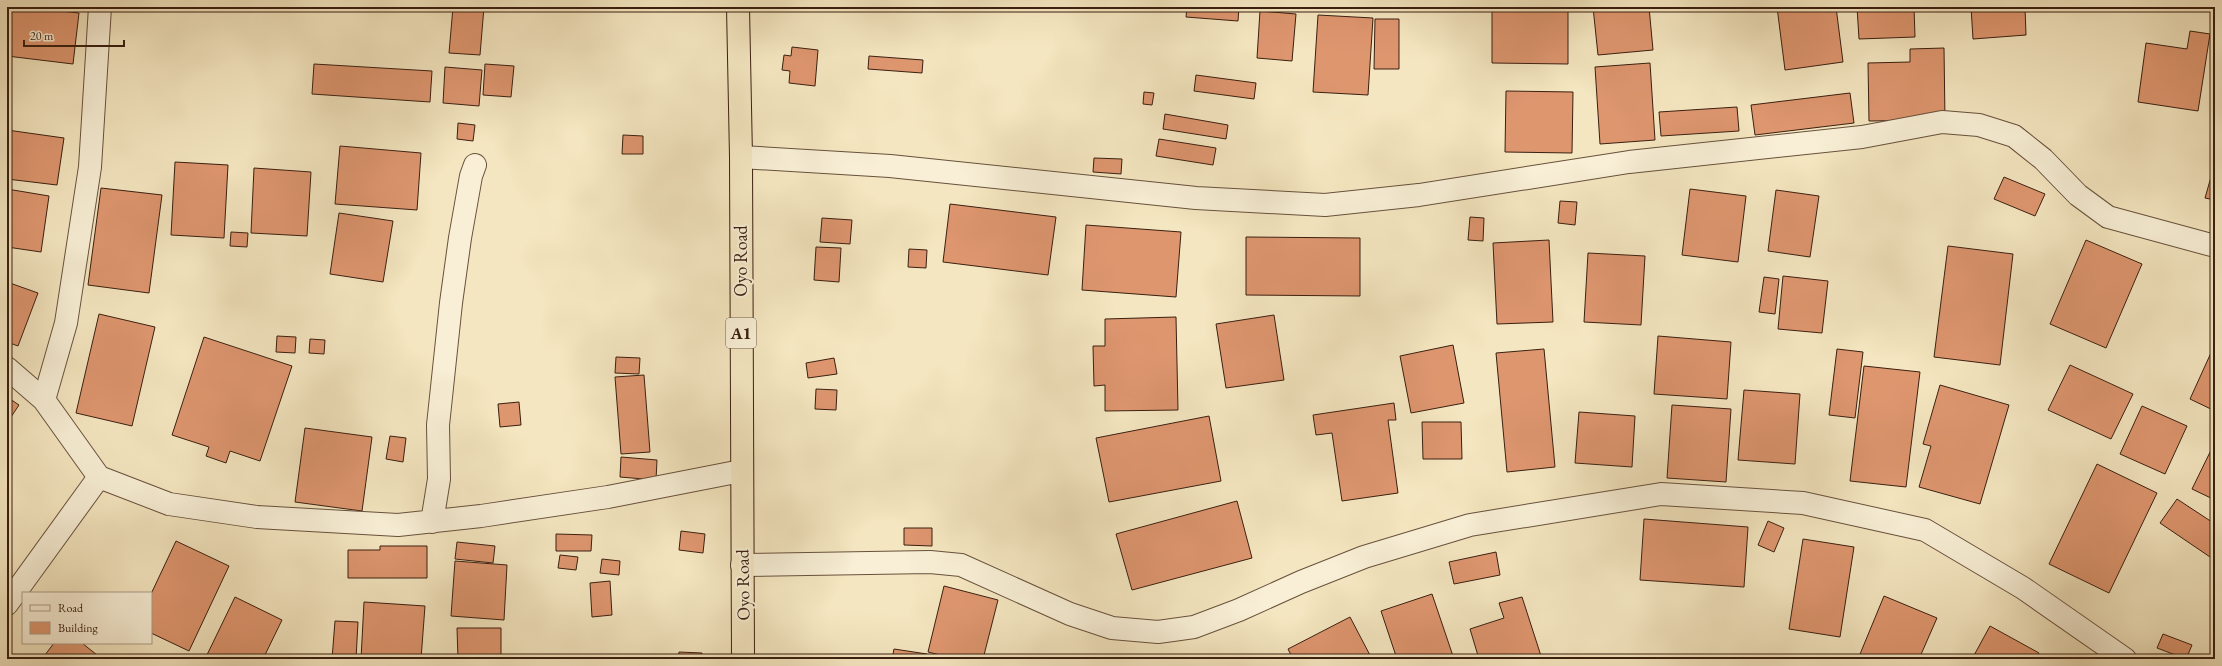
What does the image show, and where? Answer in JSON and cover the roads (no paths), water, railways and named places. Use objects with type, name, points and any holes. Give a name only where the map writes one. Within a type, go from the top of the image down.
[{"type":"highway","name":"Oyo Road","points":[[738,7],[741,156],[741,471],[743,659]]},
{"type":"street","points":[[44,400],[66,324],[90,167],[100,7]]},
{"type":"street","points":[[741,156],[890,166],[1196,198],[1325,205],[1420,195],[1630,162],[1862,137],[1942,122],[1979,125],[2014,136],[2043,159],[2078,195],[2108,217],[2215,246]]},
{"type":"street","points":[[432,522],[439,479],[438,424],[451,303],[460,238],[471,176],[475,165]]},
{"type":"street","points":[[7,368],[44,400],[99,477],[169,504],[257,517],[398,525],[432,522],[608,497],[741,471]]},
{"type":"street","points":[[7,604],[99,477]]},
{"type":"street","points":[[742,565],[930,562],[961,565],[1070,614],[1112,628],[1158,632],[1194,627],[1239,610],[1301,582],[1364,557],[1470,525],[1661,494],[1803,503],[1925,530],[2022,588],[2124,659]]}]
